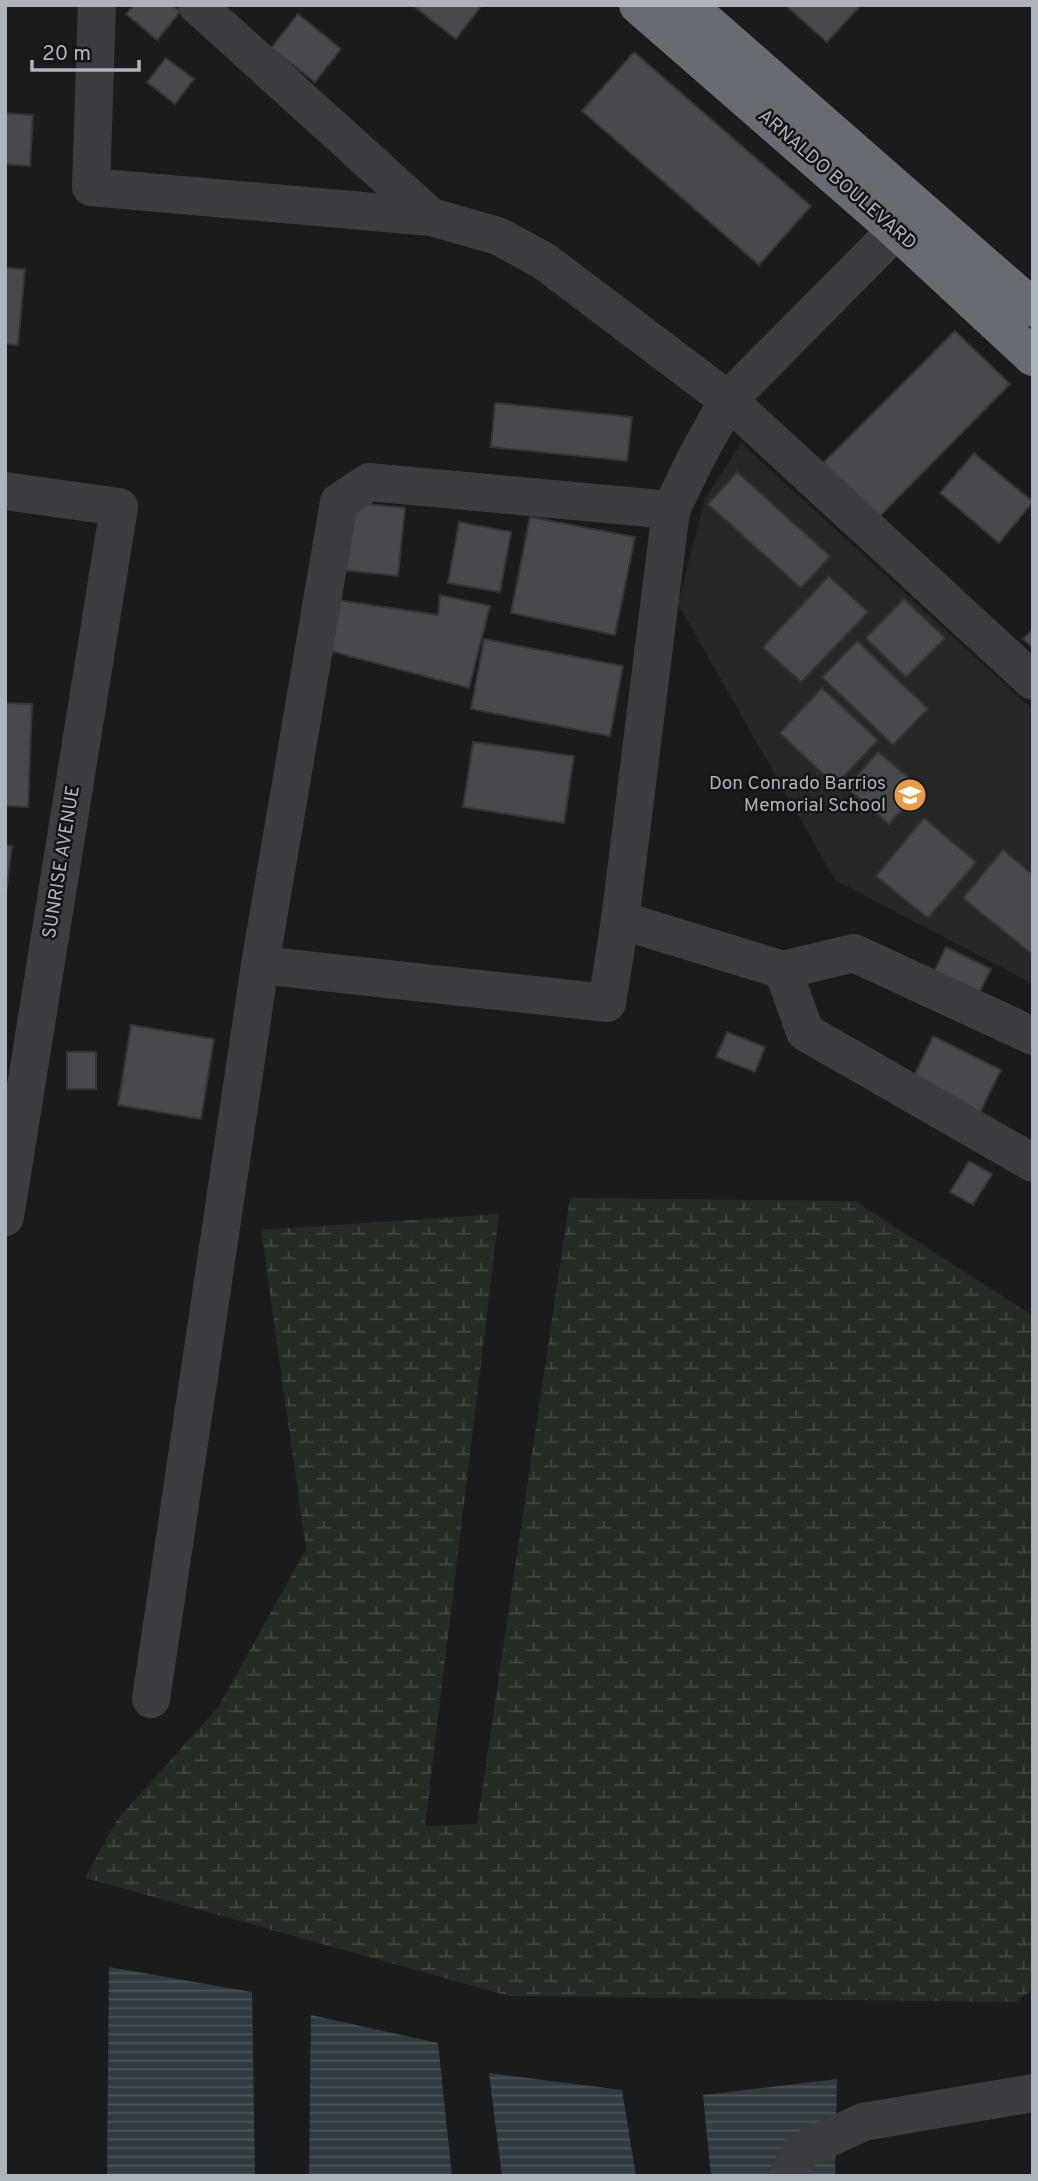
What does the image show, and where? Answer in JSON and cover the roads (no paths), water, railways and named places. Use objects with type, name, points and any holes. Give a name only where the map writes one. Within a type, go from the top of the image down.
[{"type":"highway","name":"ARNALDO BOULEVARD","points":[[638,5],[742,76],[906,218],[1032,307]]},
{"type":"highway","name":"ARNALDO BOULEVARD","points":[[687,5],[742,76]]},
{"type":"highway","name":"ARNALDO BOULEVARD","points":[[906,218],[1021,348]]},
{"type":"highway","points":[[1021,348],[1032,307]]},
{"type":"street","points":[[97,5],[91,187],[431,217],[498,236],[544,261],[729,400],[1033,681]]},
{"type":"street","points":[[197,5],[431,217]]},
{"type":"street","points":[[260,965],[607,1003],[620,920],[671,510],[696,457],[729,400],[906,218]]},
{"type":"street","points":[[151,1699],[260,965],[339,502],[369,482],[671,510]]},
{"type":"street","name":"SUNRISE AVENUE","points":[[5,491],[119,507],[5,1217]]},
{"type":"street","points":[[620,920],[783,970],[854,953],[1033,1036]]},
{"type":"street","points":[[783,970],[805,1032],[1033,1163]]},
{"type":"street","points":[[787,2176],[801,2151],[863,2122],[1033,2093]]},
{"type":"place","name":"Don Conrado Barrios Memorial School","points":[[910,795]]}]
